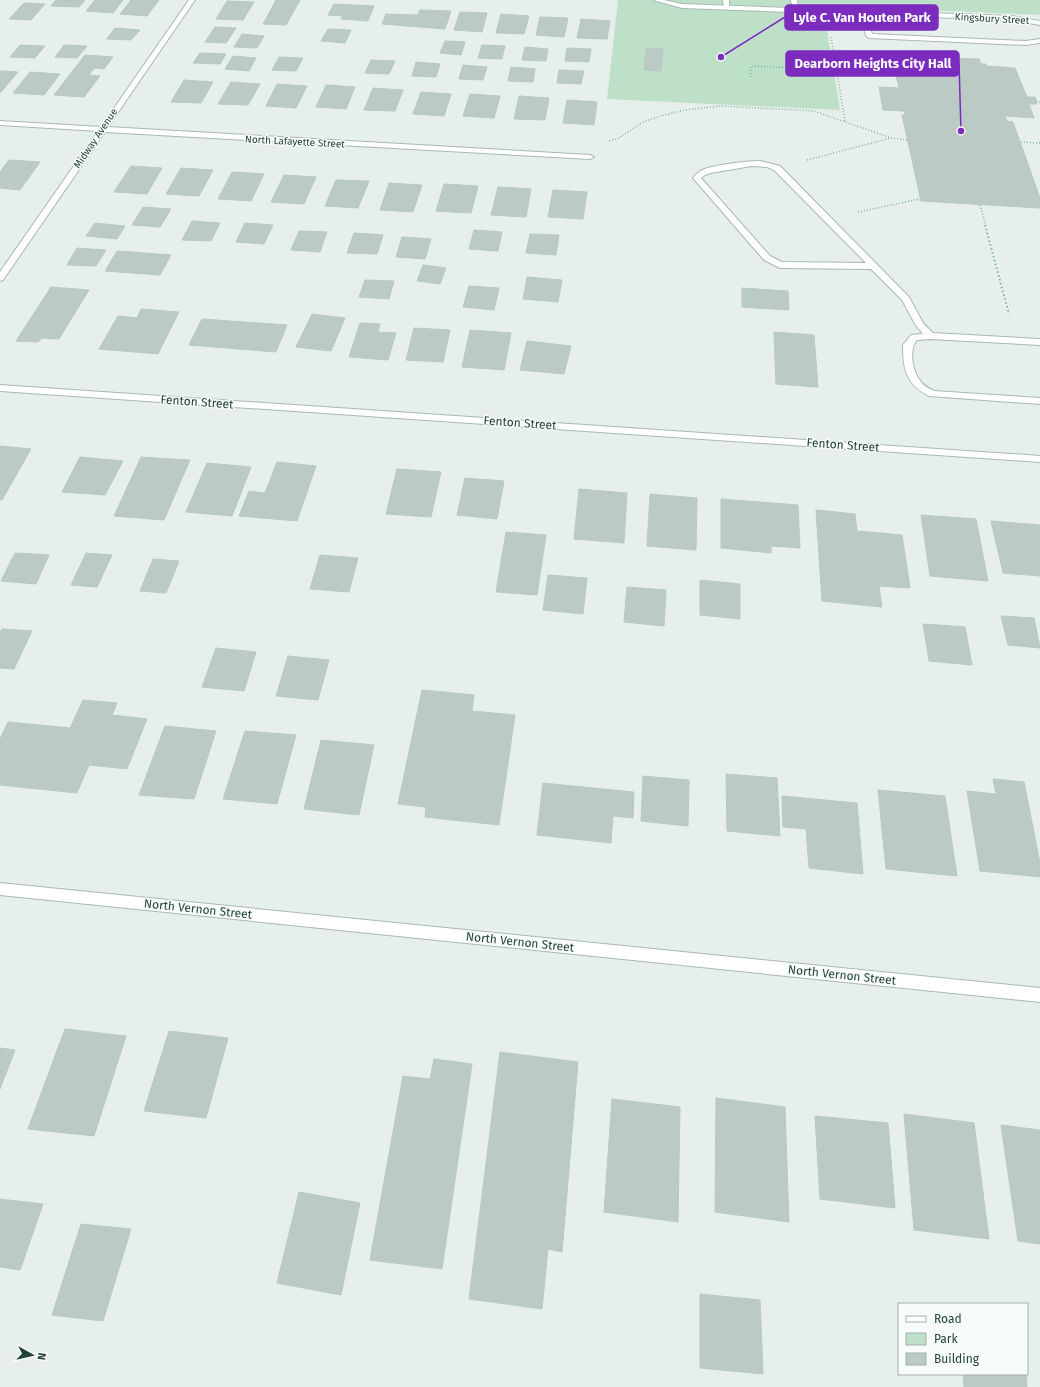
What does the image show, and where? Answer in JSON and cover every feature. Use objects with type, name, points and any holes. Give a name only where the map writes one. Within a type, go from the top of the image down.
[{"type":"street","name":"Midway Avenue","points":[[0,278],[90,146],[103,130],[111,114],[192,0]]},
{"type":"street","name":"Kingsbury Street","points":[[656,0],[682,6],[1012,18],[1040,23]]},
{"type":"street","points":[[726,0],[727,8]]},
{"type":"street","points":[[794,0],[796,10]]},
{"type":"street","points":[[864,13],[869,36],[1026,42],[1040,41]]},
{"type":"street","name":"North Lafayette Street","points":[[0,123],[590,157]]},
{"type":"street","points":[[874,266],[780,265],[767,258],[697,178],[702,173],[709,171],[755,162],[767,164],[777,168],[828,219],[874,266],[906,299],[919,324],[930,336]]},
{"type":"street","points":[[1040,342],[930,336],[914,337],[908,345],[911,378],[922,390],[932,394],[1040,401]]},
{"type":"street","name":"Fenton Street","points":[[0,388],[1040,459]]},
{"type":"street","name":"North Vernon Street","points":[[0,889],[1040,995]]},
{"type":"path","points":[[827,12],[845,121]]},
{"type":"path","points":[[751,77],[751,66],[837,70]]},
{"type":"path","points":[[1036,101],[1040,102]]},
{"type":"path","points":[[602,141],[617,139],[643,122],[685,110],[721,106],[809,110],[845,121],[891,138],[907,140]]},
{"type":"path","points":[[777,168],[891,138]]},
{"type":"path","points":[[1021,142],[1040,143]]},
{"type":"path","points":[[828,219],[920,199]]},
{"type":"path","points":[[980,205],[1016,340]]},
{"type":"green space","points":[[618,0],[1040,0],[1040,15],[823,6],[840,110],[607,99]]},
{"type":"building","points":[[56,0],[85,0],[79,7],[51,6]]},
{"type":"building","points":[[95,0],[123,0],[113,13],[86,11]]},
{"type":"building","points":[[131,0],[159,0],[147,16],[120,14]]},
{"type":"building","points":[[276,0],[300,0],[286,25],[263,24]]},
{"type":"building","points":[[227,1],[254,2],[243,20],[216,19]]},
{"type":"building","points":[[24,3],[45,4],[31,20],[9,19]]},
{"type":"building","points":[[334,4],[374,6],[368,21],[341,19],[343,16],[328,15]]},
{"type":"building","points":[[420,10],[451,11],[445,29],[382,24],[386,14],[418,15]]},
{"type":"building","points":[[460,12],[487,13],[482,32],[454,30]]},
{"type":"building","points":[[501,14],[529,16],[524,34],[496,33]]},
{"type":"building","points":[[540,17],[568,18],[564,37],[536,35]]},
{"type":"building","points":[[581,19],[610,21],[607,39],[577,38]]},
{"type":"building","points":[[215,27],[236,28],[226,43],[205,42]]},
{"type":"building","points":[[115,28],[140,30],[131,40],[107,39]]},
{"type":"building","points":[[328,29],[351,30],[345,43],[321,41]]},
{"type":"building","points":[[242,34],[264,36],[257,48],[234,47]]},
{"type":"building","points":[[445,41],[465,42],[461,55],[440,53]]},
{"type":"building","points":[[20,45],[45,46],[35,58],[10,57]]},
{"type":"building","points":[[64,45],[87,46],[77,58],[55,57]]},
{"type":"building","points":[[482,45],[505,46],[502,59],[478,58]]},
{"type":"building","points":[[525,47],[548,49],[546,61],[522,60]]},
{"type":"building","points":[[567,48],[591,49],[589,62],[565,61]]},
{"type":"building","points":[[646,49],[663,49],[661,71],[644,70]]},
{"type":"building","points":[[200,53],[226,54],[220,64],[193,63]]},
{"type":"building","points":[[85,55],[113,57],[104,69],[94,68],[89,75],[100,76],[84,97],[54,95]]},
{"type":"building","points":[[899,55],[930,56],[931,58],[979,59],[981,64],[986,64],[987,66],[1015,68],[1027,97],[1035,97],[1037,104],[1029,104],[1034,118],[1005,116],[1007,121],[1013,122],[1040,198],[1040,208],[921,201],[902,115],[905,115],[904,111],[883,110],[879,87],[899,88],[893,62],[896,62],[895,59],[900,59]]},
{"type":"building","points":[[233,56],[256,58],[249,71],[225,69]]},
{"type":"building","points":[[279,57],[303,58],[296,71],[272,70]]},
{"type":"building","points":[[371,60],[395,61],[389,74],[365,73]]},
{"type":"building","points":[[416,62],[440,64],[436,77],[412,76]]},
{"type":"building","points":[[463,65],[487,67],[483,80],[459,79]]},
{"type":"building","points":[[511,67],[535,69],[533,82],[508,81]]},
{"type":"building","points":[[559,70],[584,71],[581,84],[557,83]]},
{"type":"building","points":[[0,71],[18,72],[1,92],[0,92]]},
{"type":"building","points":[[30,72],[60,74],[44,95],[13,93]]},
{"type":"building","points":[[184,80],[213,82],[201,103],[171,102]]},
{"type":"building","points":[[231,82],[260,84],[248,105],[218,104]]},
{"type":"building","points":[[277,84],[307,86],[296,108],[266,106]]},
{"type":"building","points":[[326,85],[355,87],[346,109],[316,107]]},
{"type":"building","points":[[373,88],[403,90],[395,111],[364,110]]},
{"type":"building","points":[[421,92],[451,94],[444,116],[413,114]]},
{"type":"building","points":[[470,94],[500,96],[494,118],[463,116]]},
{"type":"building","points":[[519,96],[549,98],[545,120],[514,119]]},
{"type":"building","points":[[567,100],[597,102],[594,125],[563,123]]},
{"type":"building","points":[[9,160],[40,162],[20,190],[0,188],[0,172]]},
{"type":"building","points":[[131,166],[162,168],[147,194],[114,192]]},
{"type":"building","points":[[181,168],[213,170],[199,196],[166,194]]},
{"type":"building","points":[[232,172],[264,174],[251,201],[218,199]]},
{"type":"building","points":[[284,175],[316,177],[304,204],[271,202]]},
{"type":"building","points":[[336,180],[369,181],[358,208],[325,206]]},
{"type":"building","points":[[389,183],[422,185],[413,212],[380,210]]},
{"type":"building","points":[[444,184],[478,186],[471,213],[436,211]]},
{"type":"building","points":[[498,187],[531,189],[526,217],[491,215]]},
{"type":"building","points":[[553,190],[587,192],[583,219],[548,217]]},
{"type":"building","points":[[143,207],[171,209],[160,227],[132,225]]},
{"type":"building","points":[[192,221],[220,223],[211,241],[182,240]]},
{"type":"building","points":[[95,223],[125,226],[117,239],[86,236]]},
{"type":"building","points":[[245,223],[273,225],[264,244],[236,242]]},
{"type":"building","points":[[474,230],[502,232],[498,251],[469,249]]},
{"type":"building","points":[[299,231],[327,232],[320,252],[291,250]]},
{"type":"building","points":[[354,233],[383,235],[377,254],[347,253]]},
{"type":"building","points":[[530,234],[559,235],[556,255],[526,253]]},
{"type":"building","points":[[402,237],[431,239],[425,259],[396,257]]},
{"type":"building","points":[[77,248],[106,250],[96,266],[67,265]]},
{"type":"building","points":[[117,251],[171,255],[160,275],[105,271]]},
{"type":"building","points":[[423,265],[446,268],[440,284],[417,281]]},
{"type":"building","points":[[527,277],[562,280],[558,302],[523,299]]},
{"type":"building","points":[[365,280],[394,281],[389,299],[359,297]]},
{"type":"building","points":[[469,286],[499,288],[494,310],[463,307]]},
{"type":"building","points":[[51,287],[89,290],[59,339],[42,338],[38,342],[16,341]]},
{"type":"building","points":[[742,288],[788,291],[789,310],[742,307]]},
{"type":"building","points":[[141,309],[179,312],[158,354],[99,349],[118,316],[137,318]]},
{"type":"building","points":[[312,314],[345,318],[331,351],[296,347]]},
{"type":"building","points":[[202,319],[287,325],[276,352],[189,345]]},
{"type":"building","points":[[360,323],[380,324],[378,332],[396,333],[388,360],[349,357]]},
{"type":"building","points":[[414,328],[450,330],[443,362],[406,360]]},
{"type":"building","points":[[470,330],[511,333],[504,370],[462,367]]},
{"type":"building","points":[[774,332],[814,335],[818,387],[776,384]]},
{"type":"building","points":[[527,341],[571,346],[564,374],[520,370]]},
{"type":"building","points":[[0,446],[31,449],[2,500],[0,500]]},
{"type":"building","points":[[80,457],[123,461],[105,495],[62,492]]},
{"type":"building","points":[[141,457],[190,460],[164,520],[114,516]]},
{"type":"building","points":[[277,462],[316,466],[297,521],[239,516],[249,491],[265,493]]},
{"type":"building","points":[[207,463],[251,467],[232,516],[186,512]]},
{"type":"building","points":[[397,469],[441,472],[431,517],[386,514]]},
{"type":"building","points":[[465,478],[504,481],[497,519],[457,515]]},
{"type":"building","points":[[579,489],[627,493],[624,543],[574,539]]},
{"type":"building","points":[[650,494],[697,498],[696,550],[647,546]]},
{"type":"building","points":[[721,499],[798,505],[800,548],[771,546],[771,553],[721,548]]},
{"type":"building","points":[[816,510],[855,514],[857,531],[902,535],[910,588],[879,586],[882,607],[822,601]]},
{"type":"building","points":[[921,515],[976,519],[988,581],[930,576]]},
{"type":"building","points":[[991,521],[1040,525],[1040,576],[1003,573]]},
{"type":"building","points":[[506,532],[546,535],[537,595],[496,592]]},
{"type":"building","points":[[15,553],[49,555],[36,584],[1,581]]},
{"type":"building","points":[[86,553],[112,555],[97,587],[71,585]]},
{"type":"building","points":[[320,555],[358,558],[349,592],[310,589]]},
{"type":"building","points":[[153,559],[179,561],[166,593],[140,591]]},
{"type":"building","points":[[548,575],[587,578],[583,614],[543,610]]},
{"type":"building","points":[[700,580],[740,584],[740,619],[700,615]]},
{"type":"building","points":[[627,587],[666,590],[664,626],[624,622]]},
{"type":"building","points":[[1001,616],[1034,618],[1040,648],[1008,645]]},
{"type":"building","points":[[923,624],[965,627],[972,665],[929,661]]},
{"type":"building","points":[[2,629],[32,631],[14,669],[0,668],[0,632]]},
{"type":"building","points":[[216,648],[256,652],[244,691],[202,687]]},
{"type":"building","points":[[288,656],[329,660],[318,700],[276,696]]},
{"type":"building","points":[[422,690],[474,695],[472,711],[515,715],[499,825],[425,817],[426,807],[398,804]]},
{"type":"building","points":[[83,700],[117,703],[112,715],[147,719],[127,769],[89,765],[77,793],[0,785],[0,739],[8,722],[70,728]]},
{"type":"building","points":[[165,726],[216,731],[194,799],[139,795]]},
{"type":"building","points":[[245,731],[296,735],[277,804],[223,799]]},
{"type":"building","points":[[321,740],[374,745],[359,815],[304,809]]},
{"type":"building","points":[[726,774],[777,778],[780,836],[727,831]]},
{"type":"building","points":[[643,776],[689,780],[688,826],[641,821]]},
{"type":"building","points":[[993,779],[1024,782],[1040,863],[1040,877],[980,871],[967,791],[996,794]]},
{"type":"building","points":[[543,783],[634,792],[633,818],[613,816],[611,843],[537,835]]},
{"type":"building","points":[[878,790],[945,796],[957,876],[886,869]]},
{"type":"building","points":[[782,796],[857,803],[863,874],[809,868],[806,829],[783,827]]},
{"type":"building","points":[[65,1029],[126,1036],[94,1136],[28,1129]]},
{"type":"building","points":[[169,1031],[228,1038],[206,1118],[144,1111]]},
{"type":"building","points":[[0,1048],[15,1050],[0,1089]]},
{"type":"building","points":[[500,1052],[578,1062],[562,1252],[548,1249],[542,1309],[469,1299]]},
{"type":"building","points":[[434,1059],[472,1064],[442,1269],[370,1260],[403,1076],[430,1079]]},
{"type":"building","points":[[716,1098],[785,1107],[789,1222],[715,1212]]},
{"type":"building","points":[[612,1099],[680,1107],[678,1222],[604,1212]]},
{"type":"building","points":[[904,1114],[974,1123],[989,1239],[914,1230]]},
{"type":"building","points":[[815,1116],[888,1123],[895,1208],[820,1199]]},
{"type":"building","points":[[1001,1125],[1040,1130],[1040,1244],[1018,1241]]},
{"type":"building","points":[[299,1192],[360,1203],[341,1295],[277,1283]]},
{"type":"building","points":[[0,1199],[43,1204],[20,1270],[0,1267]]},
{"type":"building","points":[[81,1224],[131,1229],[103,1321],[52,1315]]},
{"type":"building","points":[[700,1294],[760,1300],[763,1374],[700,1368]]},
{"type":"building","points":[[963,1375],[1026,1375],[1027,1387],[964,1387]]},
{"type":"place","name":"Lyle C. Van Houten Park","points":[[721,57]]},
{"type":"place","name":"Dearborn Heights City Hall","points":[[961,131]]}]
